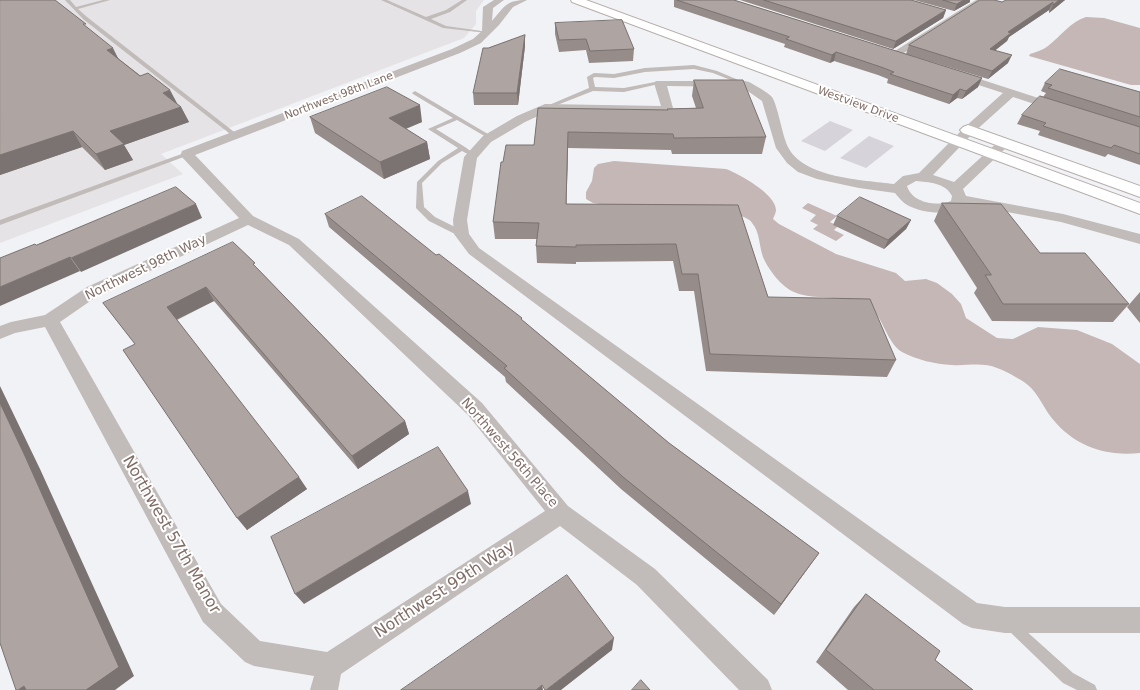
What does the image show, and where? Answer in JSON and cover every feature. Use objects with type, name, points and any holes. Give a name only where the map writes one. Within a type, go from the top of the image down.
[{"type":"street","points":[[487,32],[488,7],[500,0]]},
{"type":"street","name":"Northwest 98th Lane","points":[[187,154],[456,51],[477,41],[496,23],[510,5],[523,0]]},
{"type":"street","name":"Westview Drive","points":[[576,0],[960,132],[1004,143],[1140,192]]},
{"type":"street","name":"Westview Drive","points":[[607,0],[807,72]]},
{"type":"street","points":[[909,59],[891,53],[982,0]]},
{"type":"street","points":[[940,12],[955,16]]},
{"type":"street","points":[[945,71],[1072,112]]},
{"type":"street","points":[[1004,143],[957,194],[958,203],[946,208],[926,207],[909,200],[900,190],[859,184],[822,176],[803,169],[792,160],[782,148],[767,99],[745,84],[660,83],[667,108],[663,110],[545,108],[521,119],[468,151],[471,157],[460,220],[462,234],[474,251],[522,287],[972,615],[1005,620],[1140,620]]},
{"type":"street","points":[[923,177],[960,132],[1011,92]]},
{"type":"street","name":"Westview Drive","points":[[960,132],[992,155],[1140,210]]},
{"type":"street","name":"Northwest 56th Place","points":[[187,154],[248,220],[294,242],[474,409],[560,513],[646,577],[758,690]]},
{"type":"street","points":[[900,190],[900,185],[908,179],[923,177],[941,181],[957,194],[1063,218],[1140,239]]},
{"type":"street","name":"Northwest 98th Way","points":[[0,333],[11,328],[50,320],[93,292],[248,220]]},
{"type":"street","name":"Northwest 57th Manor","points":[[50,320],[212,613],[254,653],[330,666]]},
{"type":"street","name":"Northwest 99th Way","points":[[330,666],[560,513]]},
{"type":"street","points":[[324,690],[330,666]]},
{"type":"lane","points":[[67,0],[86,18],[236,136]]},
{"type":"lane","points":[[76,8],[108,0]]},
{"type":"lane","points":[[383,0],[451,29],[487,32]]},
{"type":"lane","points":[[426,19],[448,11],[465,0]]},
{"type":"lane","points":[[592,89],[590,77],[594,75],[614,76],[645,70],[688,67],[715,72],[745,84]]},
{"type":"lane","points":[[545,108],[592,89],[624,90],[660,83]]},
{"type":"lane","points":[[415,93],[490,137]]},
{"type":"lane","points":[[456,118],[431,129],[468,151]]},
{"type":"lane","points":[[462,234],[432,219],[420,208],[419,183],[440,162],[468,151]]},
{"type":"lane","points":[[0,223],[187,154]]},
{"type":"lane","points":[[1005,620],[1068,678],[1090,690]]},
{"type":"shaded area","points":[[0,0],[484,0],[476,11],[476,24],[464,38],[161,154],[183,174],[0,243]]},
{"type":"shaded area","points":[[1086,17],[1104,18],[1140,28],[1140,85],[1131,85],[1029,56],[1030,54],[1046,47],[1075,22]]},
{"type":"shaded area","points":[[830,121],[853,130],[825,151],[801,141]]},
{"type":"shaded area","points":[[869,136],[894,146],[866,168],[840,158]]},
{"type":"shaded area","points":[[614,161],[726,169],[748,180],[764,191],[774,204],[776,210],[773,219],[779,224],[836,254],[896,273],[905,281],[926,279],[937,283],[952,294],[961,304],[966,318],[997,338],[1013,339],[1038,327],[1077,330],[1112,344],[1140,364],[1140,453],[1113,453],[1088,446],[1077,440],[1066,433],[1057,424],[1035,392],[1028,385],[1000,369],[986,365],[952,365],[933,363],[902,352],[896,348],[876,313],[866,305],[847,300],[806,296],[793,292],[780,282],[770,270],[763,257],[755,227],[750,220],[744,217],[739,215],[612,206],[593,203],[586,199],[586,192],[592,181],[594,168],[598,164]]},
{"type":"shaded area","points":[[808,203],[837,216],[830,222],[838,226],[834,230],[844,235],[836,241],[813,229],[818,225],[810,221],[816,215],[802,208]]},
{"type":"building","points":[[0,0],[55,0],[86,24],[83,24],[113,48],[107,50],[140,76],[148,73],[170,90],[163,93],[181,107],[110,131],[124,144],[96,154],[73,131],[0,155]]},
{"type":"building","points":[[677,0],[734,0],[982,78],[966,91],[960,89],[953,95],[890,74],[894,72],[881,67],[836,52],[832,55],[786,39],[789,37]]},
{"type":"building","points":[[764,0],[911,0],[946,10],[896,41]]},
{"type":"building","points":[[943,0],[964,0],[957,4]]},
{"type":"building","points":[[980,0],[994,0],[1002,2],[1006,0],[1059,0],[1053,5],[1053,2],[1008,32],[1011,33],[990,49],[1012,55],[992,71],[909,45]]},
{"type":"building","points":[[622,20],[634,49],[590,51],[586,39],[559,40],[555,23]]},
{"type":"building","points":[[525,35],[517,93],[473,93],[483,48],[488,48]]},
{"type":"building","points":[[1060,69],[1140,92],[1140,117],[1048,88],[1052,85],[1045,83]]},
{"type":"building","points":[[694,80],[743,80],[766,137],[674,138],[673,134],[568,132],[566,204],[738,205],[768,297],[870,299],[896,360],[710,354],[698,274],[682,274],[676,244],[576,245],[576,247],[536,246],[539,223],[493,222],[501,162],[503,162],[506,145],[534,145],[538,108],[668,110],[667,109],[703,108]]},
{"type":"building","points":[[387,87],[420,105],[389,118],[427,142],[380,162],[310,117]]},
{"type":"building","points":[[1040,96],[1140,127],[1140,154],[1114,145],[1111,148],[1043,126],[1046,123],[1022,115]]},
{"type":"building","points":[[176,187],[196,204],[0,287],[0,258],[35,244],[36,245]]},
{"type":"building","points":[[362,196],[436,255],[439,254],[522,318],[521,319],[669,443],[819,553],[781,604],[623,477],[504,368],[507,366],[325,214]]},
{"type":"building","points":[[860,197],[911,220],[888,240],[837,216]]},
{"type":"building","points":[[942,203],[1001,204],[1040,253],[1085,253],[1129,304],[1003,304],[985,275],[991,275]]},
{"type":"building","points":[[233,242],[255,263],[253,264],[405,421],[352,456],[206,287],[167,307],[299,477],[237,518],[123,350],[135,344],[103,303]]},
{"type":"building","points":[[0,403],[119,667],[86,690],[26,690],[24,686],[16,690],[0,643]]},
{"type":"building","points":[[438,447],[468,491],[295,594],[271,537]]},
{"type":"building","points":[[567,575],[614,638],[546,690],[542,685],[536,690],[401,690]]},
{"type":"building","points":[[866,594],[940,651],[935,660],[973,690],[874,690],[826,650]]},
{"type":"building","points":[[641,680],[650,690],[632,690]]}]
